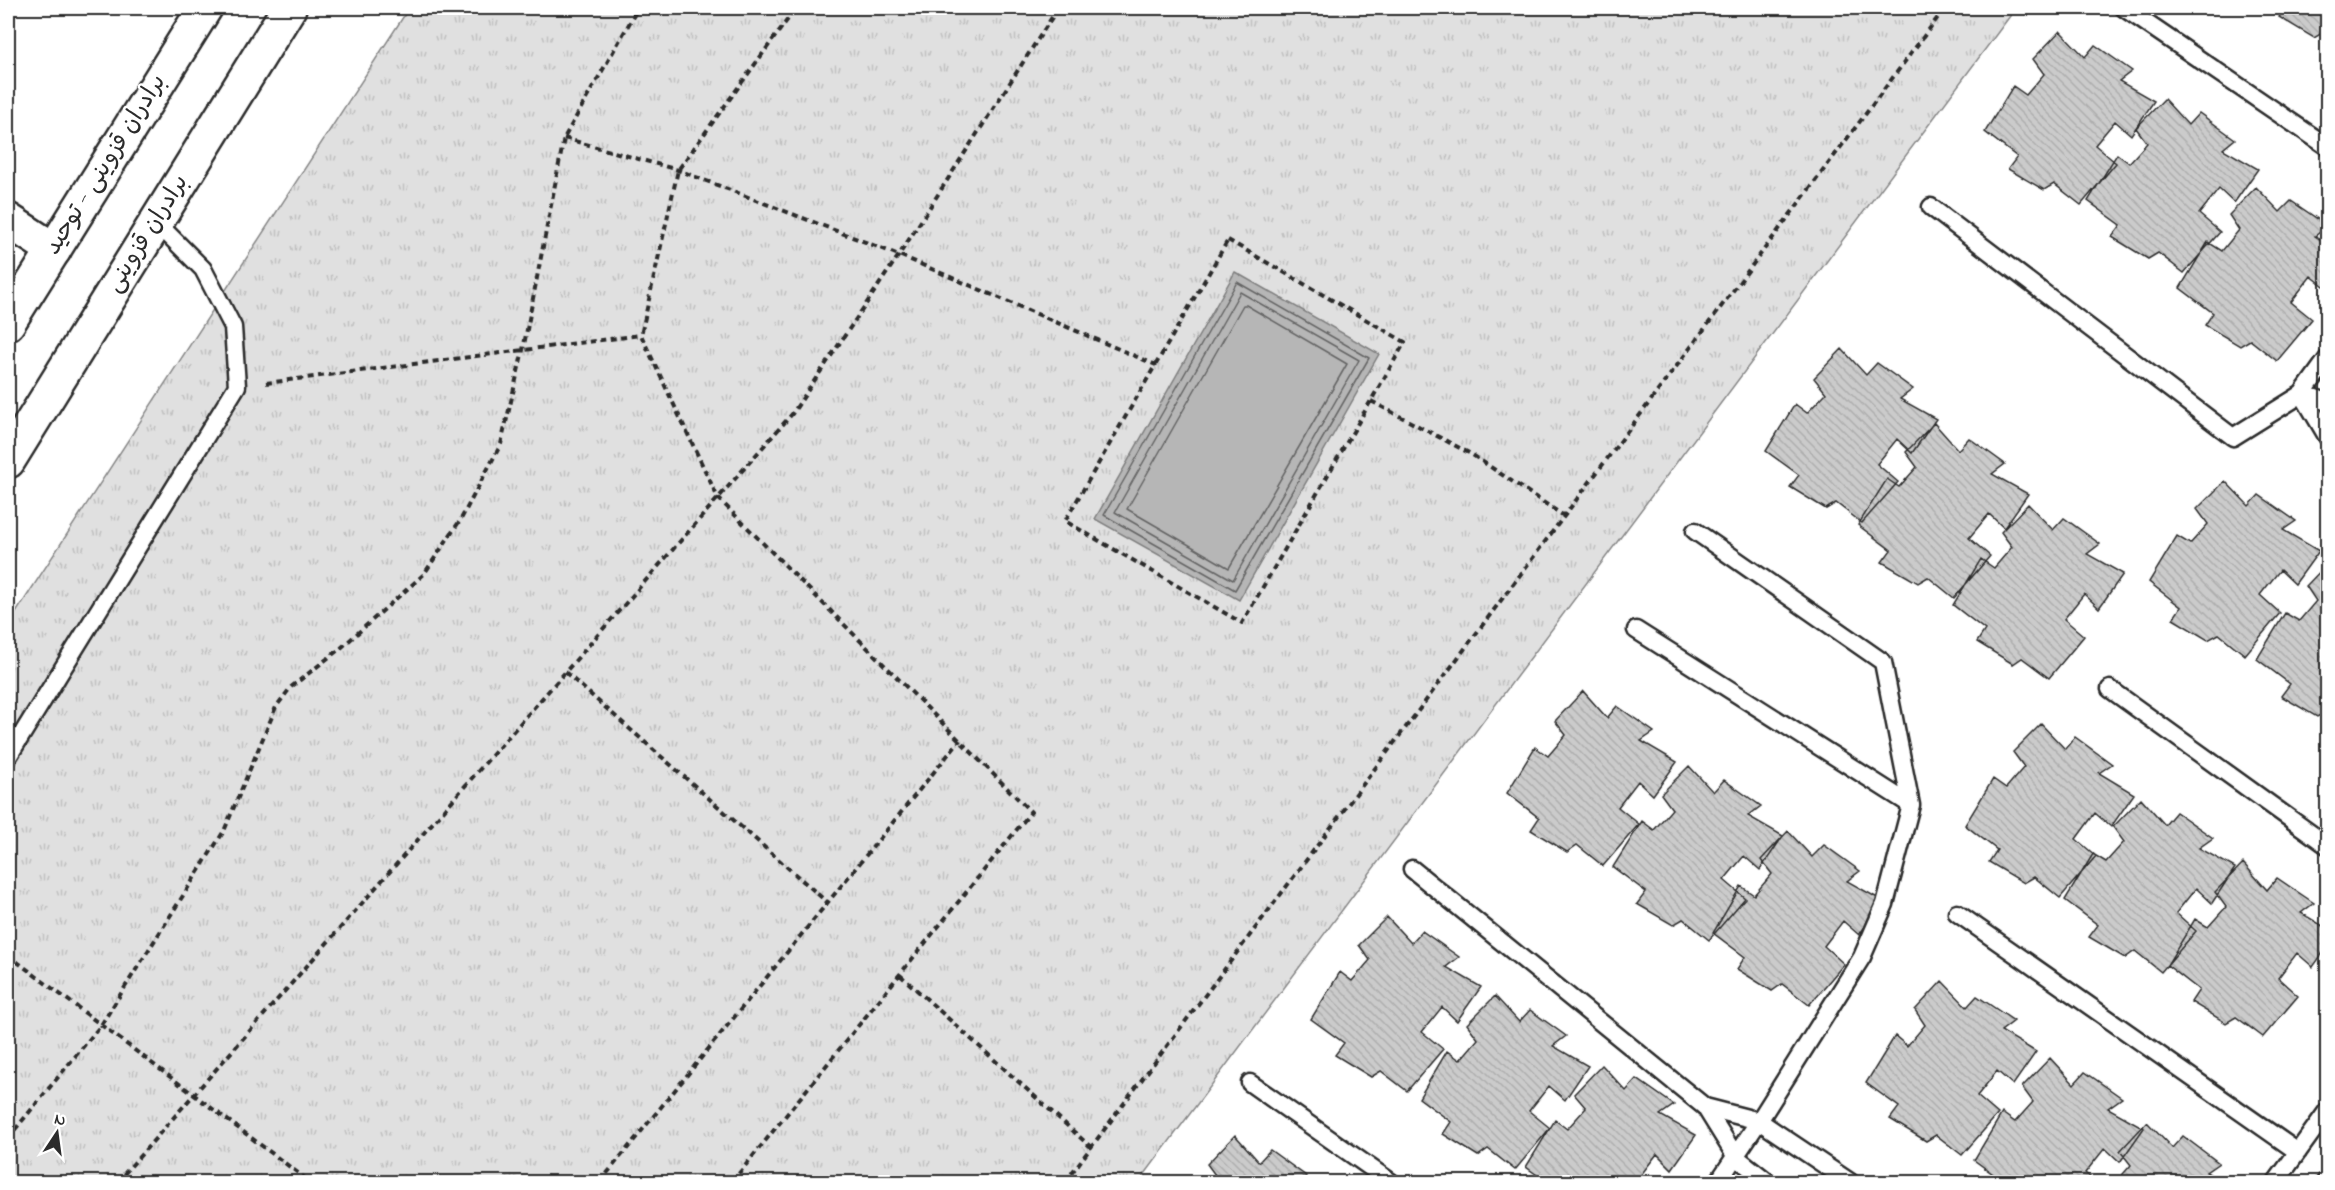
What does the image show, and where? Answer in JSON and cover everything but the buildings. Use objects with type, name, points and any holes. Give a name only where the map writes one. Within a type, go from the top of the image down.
[{"type":"main road","name":"برادران قزوینی - توحید","points":[[8,323],[205,8]]},
{"type":"main road","name":"برادران قزوینی","points":[[8,461],[289,8]]},
{"type":"main road","points":[[8,220],[54,250]]},
{"type":"lane","points":[[2124,8],[2328,147]]},
{"type":"lane","points":[[1931,207],[2233,437],[2302,394],[2328,358]]},
{"type":"lane","points":[[8,757],[237,386],[233,327],[203,269],[156,222]]},
{"type":"lane","points":[[2302,394],[2328,402]]},
{"type":"lane","points":[[2302,394],[2328,438]]},
{"type":"lane","points":[[1695,531],[1883,662],[1911,805],[1885,904],[1862,957],[1718,1182]]},
{"type":"lane","points":[[1636,630],[1911,805]]},
{"type":"lane","points":[[2110,689],[2328,846]]},
{"type":"lane","points":[[1412,869],[1705,1107],[1736,1157],[1768,1182]]},
{"type":"lane","points":[[1957,913],[2298,1152]]},
{"type":"lane","points":[[1250,1083],[1391,1182]]},
{"type":"lane","points":[[1705,1107],[1759,1121],[1850,1182]]},
{"type":"lane","points":[[2276,1182],[2328,1110]]},
{"type":"lane","points":[[2325,1182],[2328,1179]]},
{"type":"path","points":[[8,1138],[101,1025],[224,831],[276,707],[291,687],[341,648],[424,574],[461,519],[501,444],[523,350],[564,138],[638,8]]},
{"type":"path","points":[[732,1182],[1031,812],[718,498],[641,335],[678,170],[796,8]]},
{"type":"path","points":[[117,1182],[792,414],[899,255],[1058,8]]},
{"type":"path","points":[[1065,1182],[1945,8]]},
{"type":"path","points":[[564,138],[678,170],[899,255],[1156,365]]},
{"type":"path","points":[[1228,240],[1405,342],[1371,401],[1242,622],[1065,521],[1228,240]]},
{"type":"path","points":[[237,386],[641,335]]},
{"type":"path","points":[[1371,401],[1471,454],[1564,516]]},
{"type":"path","points":[[565,672],[828,903]]},
{"type":"path","points":[[600,1182],[960,740]]},
{"type":"path","points":[[8,956],[310,1182]]},
{"type":"path","points":[[900,975],[1092,1148]]},
{"type":"green space","points":[[409,8],[2016,8],[1139,1182],[8,1182],[8,625]]},
{"type":"water","points":[[1235,272],[1379,354],[1239,600],[1095,519]]}]
